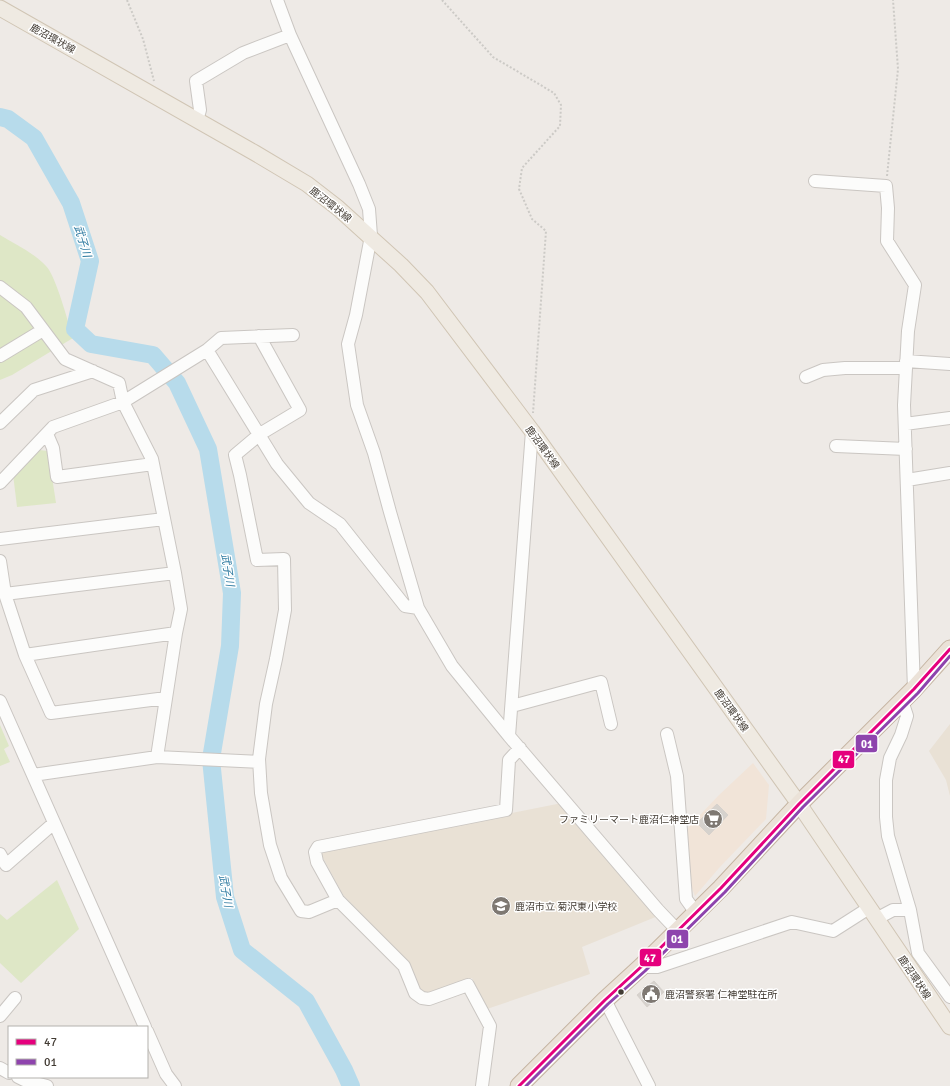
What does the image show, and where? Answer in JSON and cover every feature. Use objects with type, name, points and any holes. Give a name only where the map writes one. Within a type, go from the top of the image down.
[{"type":"highway","points":[[520,1086],[605,1000],[696,913],[799,804],[914,689],[950,649]]},
{"type":"main road","name":"鹿沼環状線","points":[[0,8],[307,184],[371,236],[401,265],[426,292],[532,431],[799,804],[950,1027]]},
{"type":"street","points":[[277,0],[290,35],[360,184],[369,209],[371,236],[356,315],[348,344],[358,404],[374,453],[418,608],[452,666],[509,736],[658,910],[678,930]]},
{"type":"street","points":[[197,120],[200,110],[196,81],[243,54],[290,35]]},
{"type":"street","points":[[815,181],[886,186],[888,208],[887,241],[914,285],[908,331],[904,405],[914,689]]},
{"type":"street","points":[[0,287],[26,307],[65,359],[119,383],[123,402],[152,459],[181,609],[176,633],[158,757]]},
{"type":"street","points":[[0,356],[43,330]]},
{"type":"street","points":[[0,483],[53,427],[123,402],[206,350],[221,338],[293,335]]},
{"type":"street","points":[[259,336],[300,410],[260,434],[235,455],[257,560],[284,559],[284,610],[276,659],[266,704],[259,762],[261,793],[270,845],[281,878],[301,911],[308,912],[338,900]]},
{"type":"street","points":[[206,350],[260,434],[277,464],[309,502],[340,524],[405,606],[418,608]]},
{"type":"street","points":[[806,377],[823,370],[845,368],[906,364],[950,364]]},
{"type":"street","points":[[0,423],[34,390],[93,371]]},
{"type":"street","points":[[905,424],[950,418]]},
{"type":"street","points":[[509,736],[532,431]]},
{"type":"street","points":[[47,434],[54,448],[57,477],[153,464]]},
{"type":"street","points":[[836,446],[906,449]]},
{"type":"street","points":[[907,480],[950,473]]},
{"type":"street","points":[[0,539],[164,519]]},
{"type":"street","points":[[0,561],[5,594],[25,655],[51,713],[166,698]]},
{"type":"street","points":[[5,594],[175,573]]},
{"type":"street","points":[[25,655],[176,633]]},
{"type":"street","points":[[512,706],[601,682],[611,724]]},
{"type":"street","points":[[0,701],[145,1026]]},
{"type":"street","points":[[902,701],[907,716],[901,735],[890,758],[886,780],[886,817],[888,836],[910,910],[918,953],[950,997]]},
{"type":"street","points":[[667,734],[677,776],[686,899],[696,913]]},
{"type":"street","points":[[482,1086],[490,1026],[468,985],[429,999],[422,998],[415,993],[404,966],[338,900],[317,862],[315,852],[318,847],[506,810],[510,760],[520,748]]},
{"type":"street","points":[[33,775],[158,757],[259,762]]},
{"type":"street","points":[[0,854],[6,865],[54,823]]},
{"type":"street","points":[[641,967],[657,967],[792,922],[833,931],[873,914],[893,910],[910,910]]},
{"type":"street","points":[[0,1016],[15,998]]},
{"type":"street","points":[[605,1000],[649,1086]]},
{"type":"street","points":[[148,1033],[166,1074],[175,1086]]},
{"type":"street","points":[[20,1078],[48,1086]]},
{"type":"path","points":[[128,0],[143,39],[154,81]]},
{"type":"path","points":[[442,0],[493,56],[554,94],[561,105],[560,126],[522,168],[519,189],[532,219],[546,231],[532,431]]},
{"type":"path","points":[[886,186],[898,69],[893,0]]},
{"type":"shaded area","points":[[950,724],[950,796],[946,780],[929,751]]},
{"type":"shaded area","points":[[753,763],[769,785],[766,819],[719,868],[695,896],[690,883],[685,831],[718,796]]},
{"type":"shaded area","name":"鹿沼市立 菊沢東小学校","points":[[562,803],[658,916],[582,947],[590,974],[487,1009],[472,978],[429,994],[420,990],[406,960],[343,895],[322,856],[322,851]]},
{"type":"green space","points":[[0,235],[36,257],[50,271],[73,338],[12,375],[0,380]]},
{"type":"green space","points":[[39,450],[48,451],[56,503],[17,507],[13,474]]},
{"type":"green space","points":[[0,725],[9,746],[4,749],[10,762],[0,766]]},
{"type":"green space","points":[[57,880],[79,929],[21,983],[0,963],[0,914],[7,920]]},
{"type":"building","name":"ファミリーマート鹿沼仁神堂店","points":[[717,804],[728,815],[709,835],[697,823]]},
{"type":"building","name":"鹿沼警察署 仁神堂駐在所","points":[[654,981],[664,992],[647,1007],[637,995]]},
{"type":"waterway","name":"武子川","points":[[0,117],[8,119],[34,138],[71,203],[90,261],[75,329],[91,344],[153,355],[177,383],[208,449],[232,593],[230,646],[211,759],[225,897],[242,950],[306,1001],[344,1070],[351,1086]]},
{"type":"transit line","name":"47","points":[[519,1086],[605,1000],[641,967],[721,888],[799,804],[914,689],[950,649]]},
{"type":"transit line","name":"01","points":[[526,1086],[608,1004],[645,971],[725,892],[803,807],[918,693],[950,656]]},
{"type":"place","name":"ファミリーマート鹿沼仁神堂店","points":[[713,819]]},
{"type":"place","name":"鹿沼市立 菊沢東小学校","points":[[501,906]]},
{"type":"place","name":"鹿沼警察署 仁神堂駐在所","points":[[651,994]]}]
